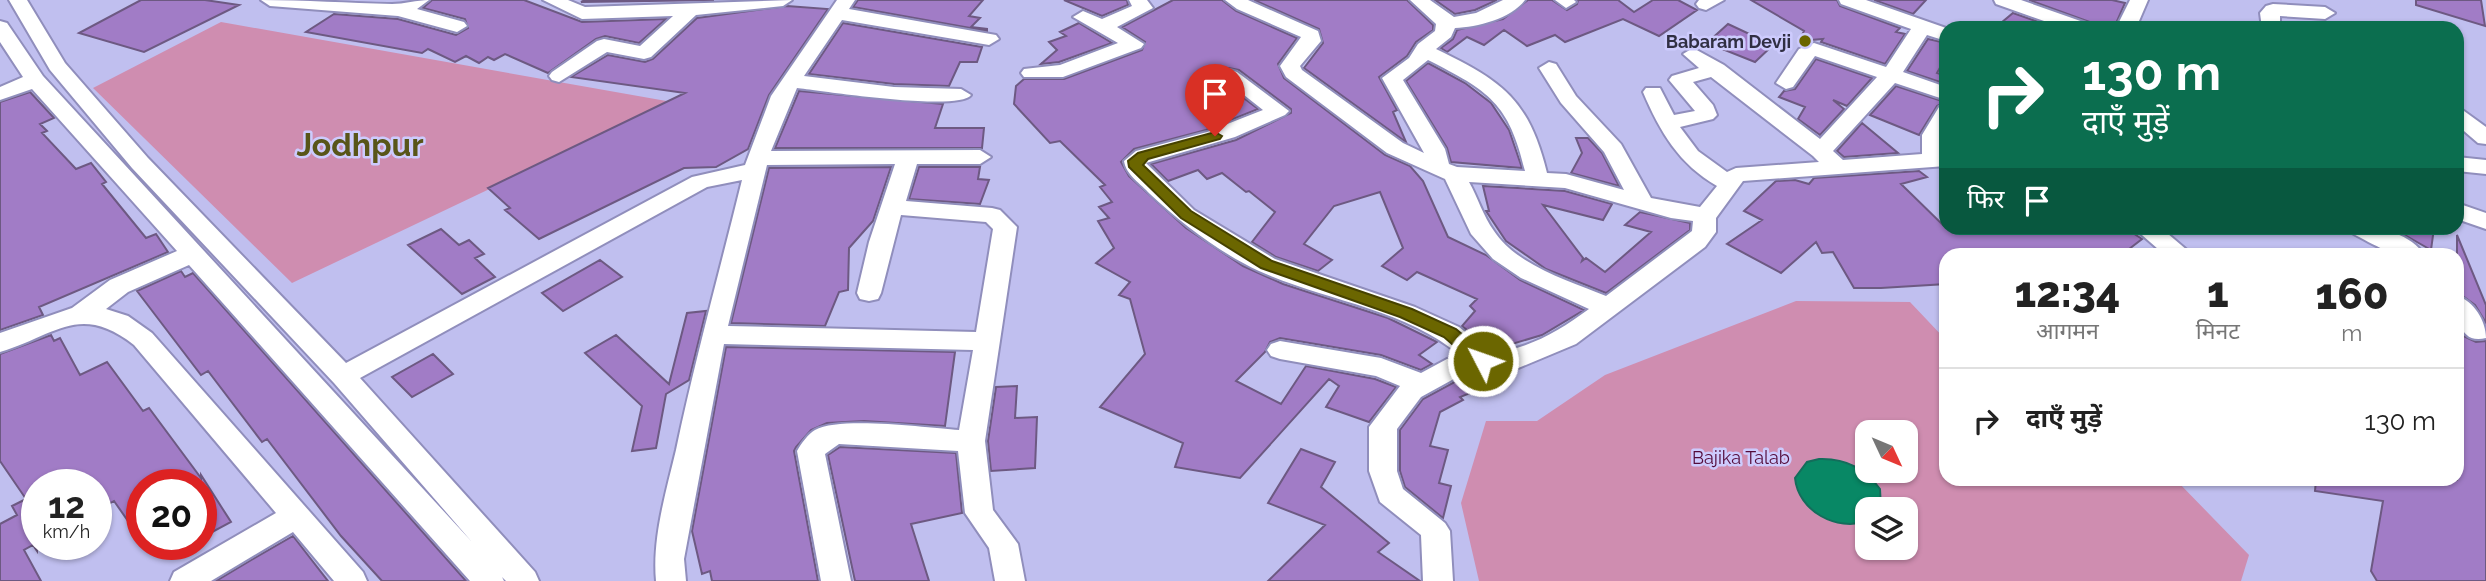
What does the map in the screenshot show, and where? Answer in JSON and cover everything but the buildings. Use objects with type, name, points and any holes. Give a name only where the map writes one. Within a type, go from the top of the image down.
[{"type":"street","points":[[18,0],[57,66],[141,163],[343,376],[524,581]]},
{"type":"street","points":[[270,0],[399,10],[457,26]]},
{"type":"street","points":[[399,10],[420,0]]},
{"type":"street","points":[[552,0],[582,13],[691,9],[783,0]]},
{"type":"street","points":[[600,12],[619,0]]},
{"type":"street","points":[[1031,73],[1063,72],[1134,44],[1092,22],[1143,8],[1138,0]]},
{"type":"street","points":[[1234,0],[1254,12],[1280,17],[1311,35],[1311,41],[1290,66],[1293,73],[1395,148],[1446,172],[1588,185],[1671,211],[1705,215],[1714,208],[1736,175],[1939,160]]},
{"type":"street","points":[[1419,0],[1446,21],[1465,21],[1494,12],[1516,0]]},
{"type":"street","points":[[1848,0],[1939,32]]},
{"type":"street","points":[[2003,0],[2062,21]]},
{"type":"street","points":[[2307,0],[2335,21]]},
{"type":"street","points":[[2128,21],[2134,1]]},
{"type":"street","points":[[671,581],[669,559],[713,335],[728,285],[756,164],[781,96],[839,4],[989,39]]},
{"type":"street","points":[[559,76],[604,45],[645,53],[691,9]]},
{"type":"street","points":[[2271,21],[2270,13],[2273,10],[2325,13]]},
{"type":"street","points":[[1446,21],[1444,33],[1424,51],[1417,62],[1392,78],[1476,222],[1502,254],[1528,270],[1610,307]]},
{"type":"street","points":[[1821,151],[1890,76],[1923,25]]},
{"type":"street","points":[[0,27],[35,80],[489,581]]},
{"type":"street","points":[[1786,83],[1809,50],[1814,48],[1939,92]]},
{"type":"street","points":[[1424,51],[1464,72],[1510,106],[1522,125],[1538,180]]},
{"type":"street","points":[[1693,54],[1717,69],[1821,151],[1839,169]]},
{"type":"street","points":[[1549,68],[1569,99],[1613,149],[1642,203]]},
{"type":"street","points":[[1667,123],[1706,115],[1706,109],[1679,79],[1717,69]]},
{"type":"street","points":[[1230,76],[1278,111],[1258,122],[1172,150],[1143,156],[1135,161],[1136,167],[1186,215],[1267,265],[1406,313],[1450,333],[1483,361]]},
{"type":"street","points":[[0,94],[35,80]]},
{"type":"street","points":[[791,81],[894,93],[961,95]]},
{"type":"street","points":[[1653,92],[1667,123],[1692,160],[1729,183]]},
{"type":"street","points":[[2464,116],[2486,119]]},
{"type":"street","points":[[2464,121],[2486,138]]},
{"type":"street","points":[[1939,126],[1931,143],[1939,158]]},
{"type":"street","points":[[343,376],[700,183],[756,164],[908,157],[980,157]]},
{"type":"street","points":[[869,293],[872,269],[895,207],[908,157]]},
{"type":"street","points":[[2464,165],[2486,167]]},
{"type":"street","points":[[895,207],[992,215],[1000,220],[1004,227],[989,341],[971,441],[979,513],[1003,544],[1010,581]]},
{"type":"street","points":[[2464,213],[2486,222]]},
{"type":"street","points":[[1438,581],[1435,531],[1395,499],[1383,471],[1383,427],[1412,390],[1456,366],[1483,361],[1516,360],[1567,338],[1697,242],[1704,232],[1705,215]]},
{"type":"street","points":[[2155,235],[2172,248]]},
{"type":"street","points":[[2375,235],[2401,248]]},
{"type":"street","points":[[79,317],[120,286],[194,253]]},
{"type":"street","points":[[2464,316],[2474,331]]},
{"type":"street","points":[[0,342],[43,324],[79,317],[116,320],[143,338],[352,581]]},
{"type":"street","points":[[713,335],[989,341]]},
{"type":"street","points":[[1280,349],[1381,367],[1421,384]]},
{"type":"street","points":[[836,581],[811,451],[824,438],[839,434],[971,441]]},
{"type":"street","points":[[185,581],[296,516]]},
{"type":"green space","points":[[221,22],[672,102],[292,283],[93,88]]},
{"type":"green space","name":"Bajika Talab","points":[[1796,301],[1910,302],[1939,333],[1939,486],[2182,486],[2249,555],[2241,581],[1479,581],[1461,503],[1486,421],[1537,421],[1605,375]]},
{"type":"shaded area","points":[[1828,459],[1854,466],[1855,483],[1875,483],[1880,489],[1880,497],[1855,497],[1855,524],[1844,524],[1821,516],[1803,500],[1798,490],[1795,478],[1807,462]]},
{"type":"place","name":"Babaram Devji","points":[[1805,41]]},
{"type":"district","name":"Jodhpur","points":[[360,144]]},
{"type":"route","points":[[1215,136],[1137,158],[1136,167],[1186,215],[1267,265],[1406,313],[1450,333],[1483,361]]}]
